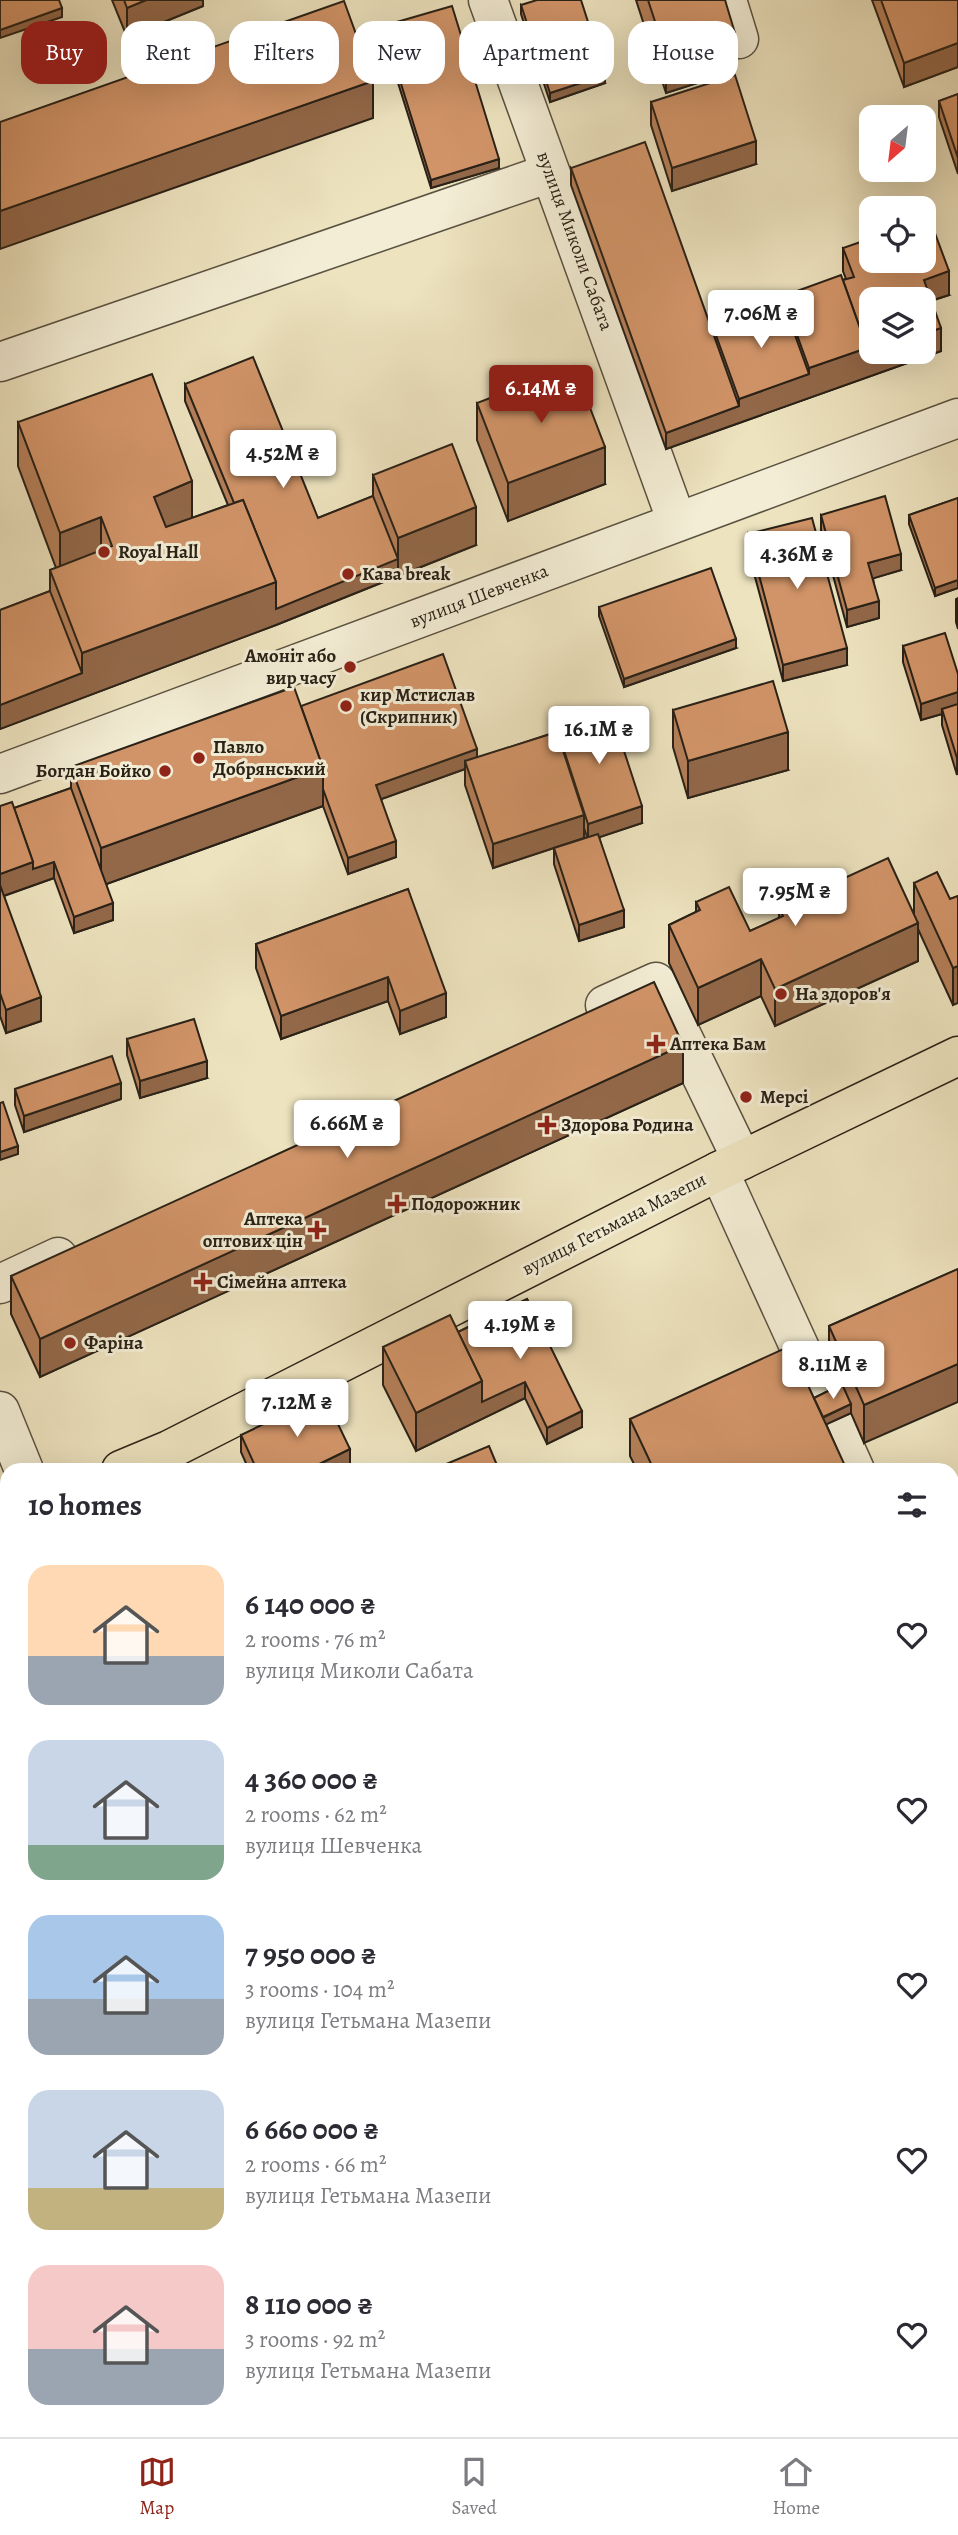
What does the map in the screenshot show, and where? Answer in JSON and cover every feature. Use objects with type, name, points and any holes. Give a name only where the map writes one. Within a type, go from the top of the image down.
[{"type":"main road","name":"вулиця Гетьмана Мазепи","points":[[173,1460],[730,1166],[958,1056]]},
{"type":"street","name":"вулиця Миколи Сабата","points":[[488,0],[677,522]]},
{"type":"street","points":[[727,0],[739,39]]},
{"type":"street","points":[[0,362],[550,173]]},
{"type":"street","name":"вулиця Шевченка","points":[[0,774],[958,418]]},
{"type":"street","points":[[568,1023],[656,982],[852,1463]]},
{"type":"street","points":[[0,1284],[88,1243]]},
{"type":"street","points":[[0,1410],[21,1463]]},
{"type":"building","points":[[0,0],[59,0],[62,8],[0,30]]},
{"type":"building","points":[[124,0],[146,0],[127,8]]},
{"type":"building","points":[[537,0],[581,0],[588,21],[526,21],[521,5]]},
{"type":"building","points":[[648,0],[725,0],[731,21],[655,21]]},
{"type":"building","points":[[881,0],[958,0],[958,43],[904,63]]},
{"type":"building","points":[[344,1],[353,26],[353,84],[364,84],[0,211],[0,122],[121,79],[121,84],[215,84],[215,46],[229,41],[229,84],[339,84],[339,21],[287,21]]},
{"type":"building","points":[[452,6],[459,29],[459,84],[476,84],[499,159],[431,180],[401,84],[445,84],[445,21],[400,21]]},
{"type":"building","points":[[547,84],[578,84],[550,93]]},
{"type":"building","points":[[707,84],[738,84],[756,141],[672,168],[651,102]]},
{"type":"building","points":[[958,94],[958,158],[939,101]]},
{"type":"building","points":[[645,142],[739,406],[666,433],[571,168]]},
{"type":"building","points":[[936,236],[949,271],[924,280],[926,287],[859,287],[859,325],[843,280],[854,277],[843,248],[859,242],[859,273],[936,273]]},
{"type":"building","points":[[841,275],[859,326],[859,351],[809,368],[783,296]]},
{"type":"building","points":[[783,302],[809,374],[739,399],[713,327]]},
{"type":"building","points":[[936,314],[941,328],[936,330]]},
{"type":"building","points":[[253,357],[318,518],[373,496],[398,559],[276,609],[276,582],[243,500],[234,503],[185,384]]},
{"type":"building","points":[[574,366],[605,447],[508,483],[477,403]]},
{"type":"building","name":"Royal Hall","points":[[152,374],[192,481],[154,497],[166,527],[243,500],[276,582],[82,653],[50,570],[112,546],[101,517],[60,533],[18,422]]},
{"type":"building","points":[[452,444],[476,507],[398,538],[373,475]]},
{"type":"building","points":[[885,496],[901,554],[868,563],[879,601],[847,610],[821,515]]},
{"type":"building","points":[[958,498],[958,580],[935,588],[909,515]]},
{"type":"building","points":[[812,518],[847,648],[783,665],[748,534]]},
{"type":"building","points":[[711,568],[736,639],[624,679],[599,607]]},
{"type":"building","points":[[50,591],[82,673],[0,705],[0,610]]},
{"type":"building","points":[[945,633],[958,674],[958,692],[921,704],[903,646]]},
{"type":"building","points":[[443,654],[477,749],[376,785],[396,841],[348,858],[323,789],[323,768],[301,706]]},
{"type":"building","points":[[773,681],[788,732],[688,761],[673,710]]},
{"type":"building","points":[[294,687],[323,768],[101,848],[71,767]]},
{"type":"building","points":[[958,704],[958,758],[957,758],[942,709]]},
{"type":"building","points":[[610,708],[642,806],[588,824],[556,726]]},
{"type":"building","points":[[557,732],[584,815],[493,844],[465,761]]},
{"type":"building","points":[[71,788],[113,903],[74,917],[54,862],[33,869],[14,808]]},
{"type":"building","points":[[12,802],[33,862],[0,874],[0,806]]},
{"type":"building","points":[[598,834],[624,910],[579,925],[554,848]]},
{"type":"building","points":[[888,858],[918,923],[775,989],[761,959],[698,988],[669,925],[700,910],[696,902],[729,887],[750,931],[783,916],[779,908]]},
{"type":"building","points":[[937,872],[950,899],[958,896],[958,966],[953,968],[914,883]]},
{"type":"building","points":[[0,885],[41,997],[6,1010],[0,993]]},
{"type":"building","points":[[408,889],[446,993],[400,1011],[388,977],[281,1016],[256,944]]},
{"type":"building","points":[[654,982],[683,1045],[40,1339],[11,1276]]},
{"type":"building","points":[[194,1019],[207,1061],[140,1081],[127,1039]]},
{"type":"building","points":[[112,1056],[121,1083],[24,1116],[15,1089]]},
{"type":"building","points":[[3,1102],[18,1146],[0,1152],[0,1103]]},
{"type":"building","points":[[958,1269],[958,1364],[864,1405],[829,1326]]},
{"type":"building","points":[[527,1299],[582,1411],[547,1428],[525,1382],[482,1402],[482,1381],[458,1332]]},
{"type":"building","points":[[450,1315],[482,1381],[416,1413],[383,1347]]},
{"type":"building","points":[[790,1346],[844,1463],[651,1463],[630,1419]]},
{"type":"building","points":[[842,1384],[851,1404],[823,1417],[814,1398]]},
{"type":"building","points":[[324,1395],[350,1449],[321,1463],[254,1463],[241,1435]]},
{"type":"building","points":[[489,1446],[496,1463],[449,1463]]},
{"type":"place","name":"Royal Hall","points":[[104,552]]},
{"type":"place","name":"Кава break","points":[[348,574]]},
{"type":"place","name":"Амоніт або вир часу","points":[[350,667]]},
{"type":"place","name":"кир Мстислав (Скрипник)","points":[[346,706]]},
{"type":"place","name":"Павло Добрянський","points":[[199,758]]},
{"type":"place","name":"Богдан Бойко","points":[[165,771]]},
{"type":"place","name":"На здоров'я","points":[[781,994]]},
{"type":"place","name":"Аптека Бам","points":[[656,1044]]},
{"type":"place","name":"Мерсі","points":[[746,1097]]},
{"type":"place","name":"Здорова Родина","points":[[547,1125]]},
{"type":"place","name":"Подорожник","points":[[397,1204]]},
{"type":"place","name":"Аптека оптових цін","points":[[317,1230]]},
{"type":"place","name":"Сімейна аптека","points":[[203,1282]]},
{"type":"place","name":"Фаріна","points":[[70,1343]]}]
